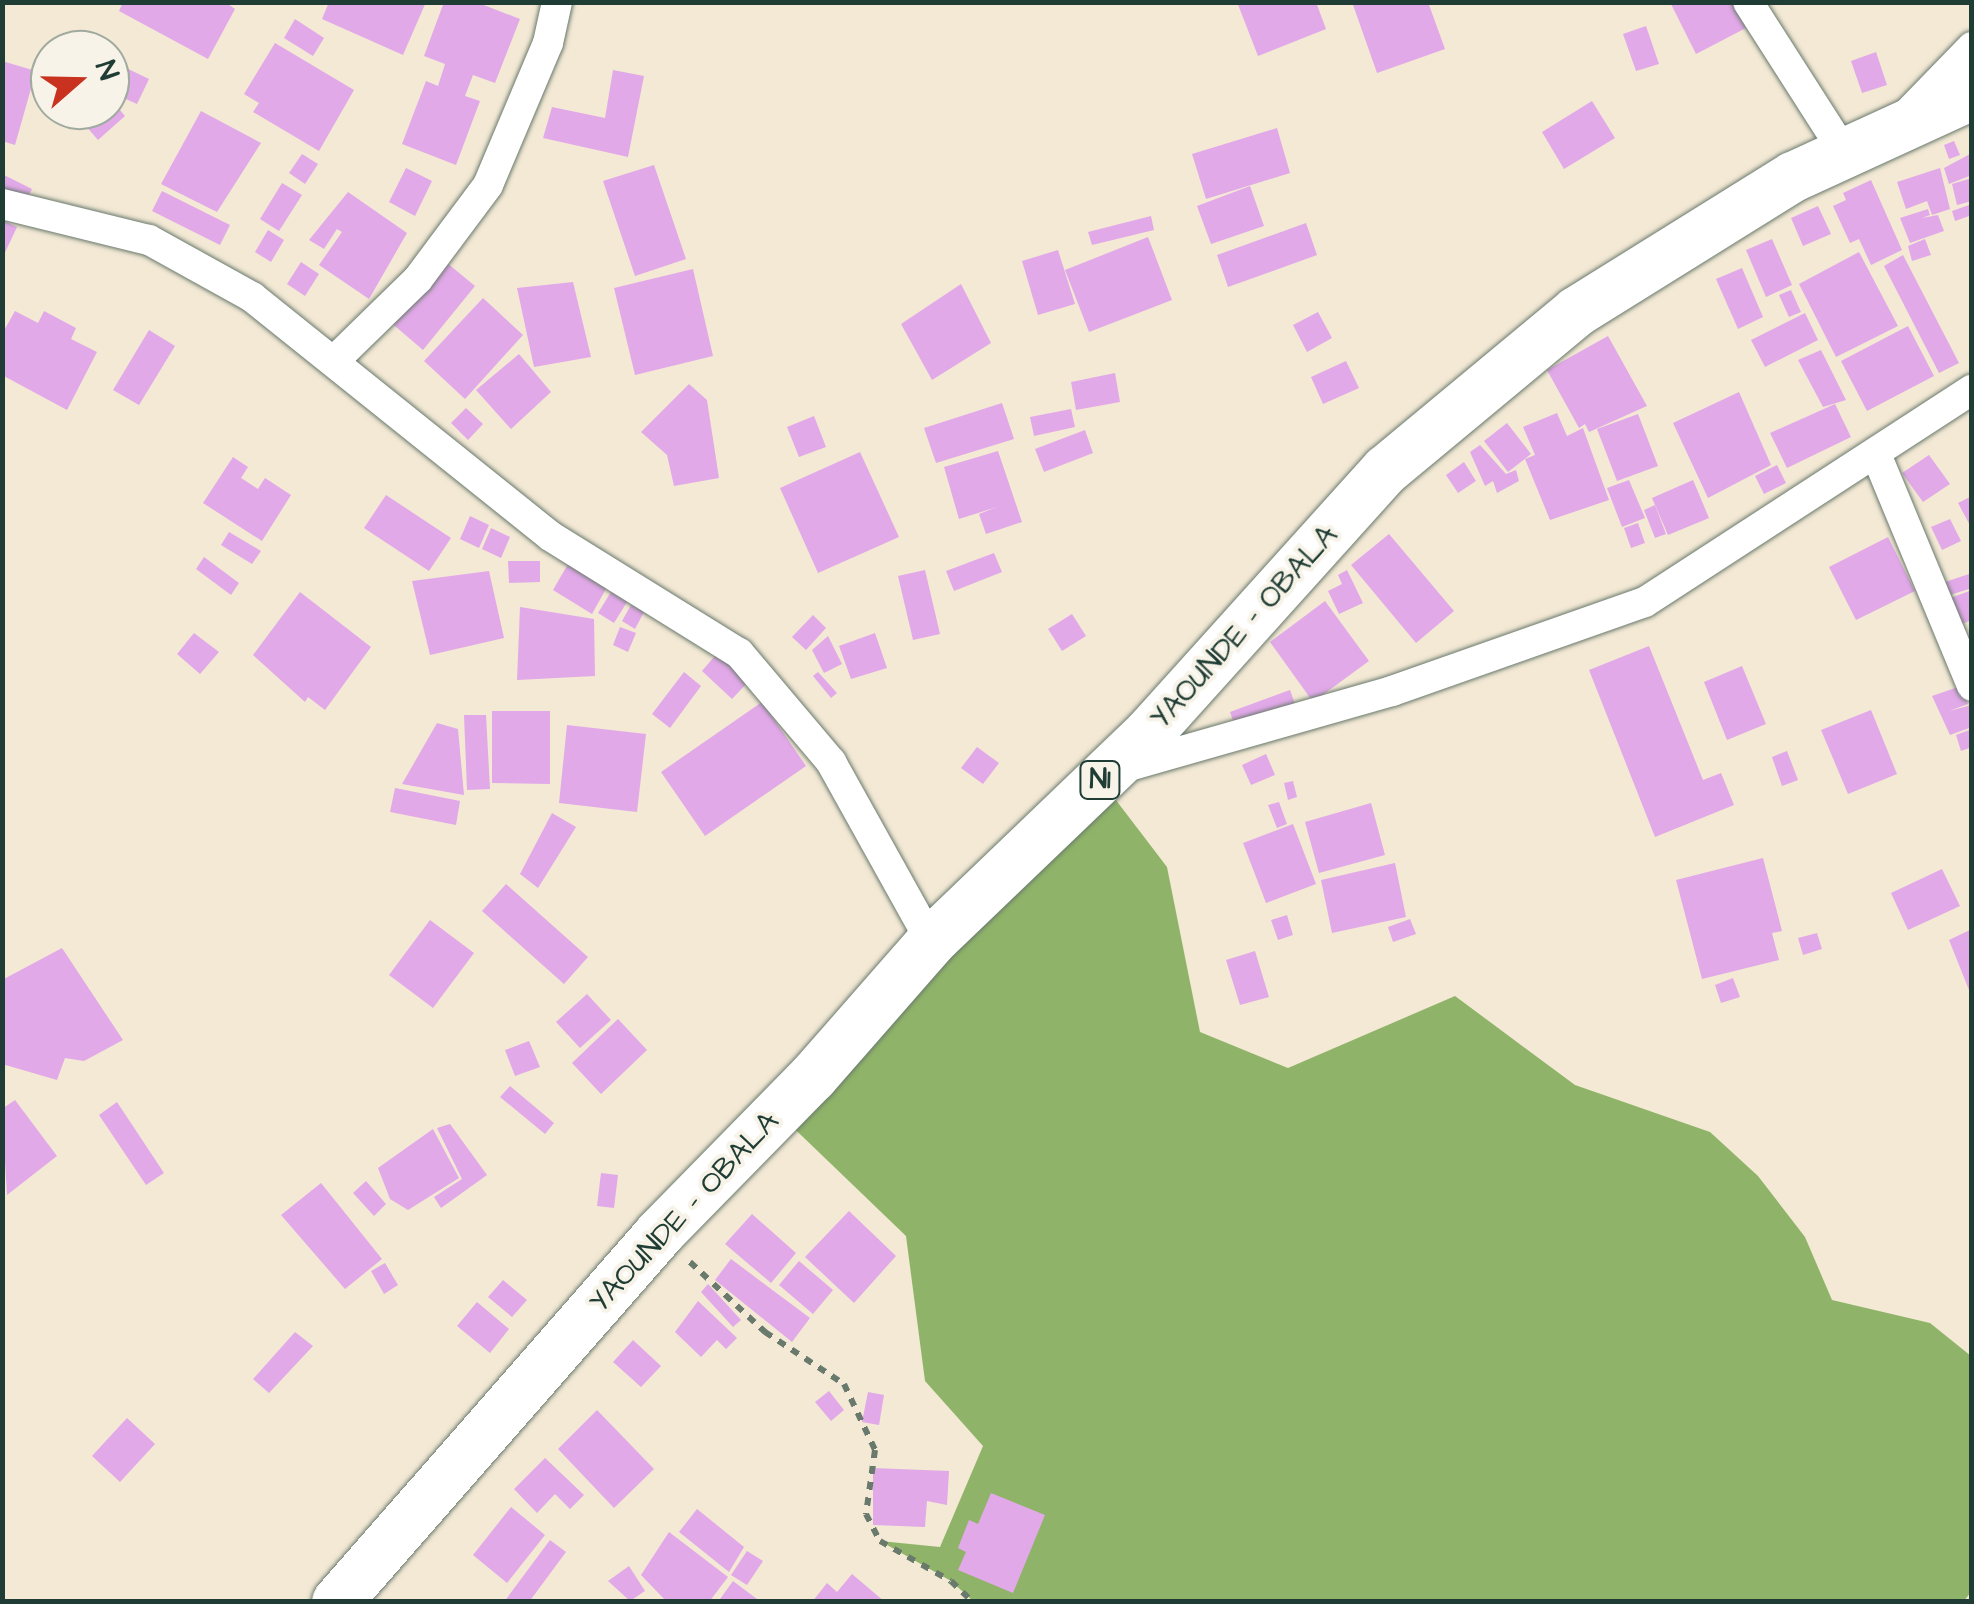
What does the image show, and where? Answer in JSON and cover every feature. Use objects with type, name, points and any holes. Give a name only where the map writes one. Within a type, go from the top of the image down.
[{"type":"highway","name":"YAOUNDE - OBALA","points":[[337,1602],[660,1234],[813,1078],[931,942],[1109,771],[1386,470],[1576,312],[1844,152],[1972,95]]},
{"type":"street","points":[[336,360],[418,279],[488,184],[548,43],[557,2]]},
{"type":"street","points":[[1748,2],[1844,152]]},
{"type":"street","points":[[1893,130],[1972,47]]},
{"type":"street","points":[[2,204],[150,240],[252,297],[336,360],[550,536],[739,653],[830,762],[931,942]]},
{"type":"street","points":[[1109,771],[1392,690],[1644,602],[1972,390]]},
{"type":"street","points":[[1876,454],[1972,686]]},
{"type":"path","points":[[660,1234],[766,1332],[844,1384],[875,1450],[866,1514],[880,1541],[951,1581],[973,1602]]},
{"type":"green space","points":[[1096,774],[1167,867],[1200,1032],[1288,1068],[1455,996],[1575,1085],[1710,1132],[1758,1176],[1805,1237],[1832,1300],[1930,1323],[1971,1356],[1971,1592],[1963,1602],[973,1601],[951,1581],[880,1541],[940,1547],[983,1446],[925,1381],[906,1236],[776,1111]]},
{"type":"building","points":[[123,2],[225,2],[235,9],[208,59],[119,11]]},
{"type":"building","points":[[329,2],[426,2],[403,55],[322,19]]},
{"type":"building","points":[[444,2],[476,2],[520,19],[495,83],[473,75],[465,96],[480,101],[456,165],[402,144],[426,81],[438,86],[445,64],[424,56]]},
{"type":"building","points":[[1237,2],[1316,2],[1326,29],[1258,56]]},
{"type":"building","points":[[1352,2],[1428,2],[1445,49],[1377,73]]},
{"type":"building","points":[[1670,2],[1734,2],[1746,28],[1696,54]]},
{"type":"building","points":[[295,19],[324,38],[313,56],[284,38]]},
{"type":"building","points":[[1646,26],[1659,64],[1636,71],[1623,34]]},
{"type":"building","points":[[275,43],[354,90],[319,151],[253,112],[259,103],[244,94]]},
{"type":"building","points":[[1876,52],[1887,85],[1862,93],[1851,61]]},
{"type":"building","points":[[2,61],[30,69],[30,92],[15,145],[2,141]]},
{"type":"building","points":[[130,70],[149,79],[137,104],[130,101]]},
{"type":"building","points":[[613,70],[644,76],[628,157],[543,138],[552,107],[605,118]]},
{"type":"building","points":[[1592,101],[1615,138],[1564,169],[1542,132]]},
{"type":"building","points":[[201,111],[261,143],[217,212],[161,184]]},
{"type":"building","points":[[1277,128],[1290,173],[1206,199],[1192,154]]},
{"type":"building","points":[[89,130],[109,130],[98,140]]},
{"type":"building","points":[[1954,141],[1960,155],[1949,159],[1944,145]]},
{"type":"building","points":[[1972,153],[1972,175],[1949,184],[1944,168]]},
{"type":"building","points":[[302,154],[318,164],[305,184],[289,173]]},
{"type":"building","points":[[654,165],[686,259],[635,276],[603,181]]},
{"type":"building","points":[[406,168],[432,181],[415,216],[389,202]]},
{"type":"building","points":[[1940,168],[1950,209],[1932,215],[1927,201],[1906,209],[1897,182]]},
{"type":"building","points":[[2,174],[32,189],[25,203],[2,192]]},
{"type":"building","points":[[1972,178],[1972,201],[1957,205],[1952,184]]},
{"type":"building","points":[[1871,180],[1902,250],[1871,265],[1859,239],[1850,243],[1833,206],[1846,200],[1843,193]]},
{"type":"building","points":[[282,183],[302,195],[279,231],[260,219]]},
{"type":"building","points":[[1250,186],[1264,226],[1211,244],[1197,206]]},
{"type":"building","points":[[162,191],[230,225],[220,245],[152,211]]},
{"type":"building","points":[[348,192],[407,233],[369,299],[319,265],[342,232],[337,229],[324,249],[309,240]]},
{"type":"building","points":[[1969,205],[1972,215],[1955,221],[1952,211]]},
{"type":"building","points":[[1818,206],[1831,234],[1803,246],[1791,218]]},
{"type":"building","points":[[1928,209],[1930,215],[1922,218],[1938,215],[1944,231],[1910,243],[1900,218]]},
{"type":"building","points":[[1151,216],[1154,230],[1092,245],[1088,232]]},
{"type":"building","points":[[2,220],[17,227],[2,259]]},
{"type":"building","points":[[1306,223],[1317,255],[1228,287],[1217,255]]},
{"type":"building","points":[[268,230],[284,240],[271,262],[255,252]]},
{"type":"building","points":[[1148,237],[1172,300],[1089,332],[1065,270]]},
{"type":"building","points":[[1772,239],[1792,285],[1766,297],[1746,250]]},
{"type":"building","points":[[1925,239],[1931,255],[1912,261],[1908,246]]},
{"type":"building","points":[[1058,250],[1075,304],[1038,315],[1022,261]]},
{"type":"building","points":[[1859,252],[1898,326],[1836,357],[1799,284]]},
{"type":"building","points":[[1903,255],[1959,363],[1939,373],[1884,266]]},
{"type":"building","points":[[441,258],[475,286],[423,350],[389,321]]},
{"type":"building","points":[[301,262],[319,274],[305,296],[287,284]]},
{"type":"building","points":[[1742,268],[1763,317],[1738,329],[1716,279]]},
{"type":"building","points":[[693,269],[713,356],[635,375],[614,288]]},
{"type":"building","points":[[573,282],[591,357],[534,367],[517,288]]},
{"type":"building","points":[[961,284],[991,343],[932,380],[901,324]]},
{"type":"building","points":[[1791,290],[1801,312],[1789,317],[1779,295]]},
{"type":"building","points":[[483,298],[523,335],[465,399],[424,361]]},
{"type":"building","points":[[15,311],[38,323],[44,311],[76,328],[71,339],[97,352],[67,410],[2,375],[2,334]]},
{"type":"building","points":[[1318,312],[1332,338],[1307,352],[1293,325]]},
{"type":"building","points":[[1805,313],[1818,340],[1765,367],[1751,340]]},
{"type":"building","points":[[1908,326],[1934,376],[1867,411],[1841,361]]},
{"type":"building","points":[[149,330],[175,346],[139,405],[113,390]]},
{"type":"building","points":[[1608,336],[1647,406],[1589,432],[1585,424],[1579,428],[1547,370]]},
{"type":"building","points":[[1821,350],[1846,400],[1823,407],[1798,360]]},
{"type":"building","points":[[519,354],[551,392],[511,429],[476,390]]},
{"type":"building","points":[[1346,361],[1359,388],[1323,404],[1311,377]]},
{"type":"building","points":[[1115,373],[1120,402],[1076,410],[1071,382]]},
{"type":"building","points":[[689,384],[707,400],[719,478],[674,486],[667,455],[641,432]]},
{"type":"building","points":[[1739,392],[1771,465],[1708,498],[1673,423]]},
{"type":"building","points":[[1002,403],[1014,439],[936,463],[924,428]]},
{"type":"building","points":[[1835,404],[1851,437],[1787,468],[1770,433]]},
{"type":"building","points":[[466,408],[483,424],[468,440],[451,423]]},
{"type":"building","points":[[1071,409],[1075,427],[1034,436],[1030,417]]},
{"type":"building","points":[[1557,413],[1567,436],[1583,428],[1609,500],[1550,520],[1525,459],[1535,455],[1523,427]]},
{"type":"building","points":[[1638,414],[1658,466],[1617,481],[1597,429]]},
{"type":"building","points":[[814,416],[826,447],[799,457],[787,427]]},
{"type":"building","points":[[1507,423],[1531,454],[1508,472],[1484,441]]},
{"type":"building","points":[[1085,430],[1093,453],[1044,472],[1035,449]]},
{"type":"building","points":[[1480,445],[1506,474],[1516,470],[1519,481],[1497,493],[1493,481],[1485,486],[1470,452]]},
{"type":"building","points":[[998,451],[1022,522],[986,534],[979,514],[997,507],[959,519],[944,467]]},
{"type":"building","points":[[860,452],[899,537],[818,573],[780,488]]},
{"type":"building","points":[[1929,455],[1950,484],[1923,502],[1902,473]]},
{"type":"building","points":[[233,457],[248,467],[241,478],[258,489],[265,478],[291,495],[262,541],[203,503]]},
{"type":"building","points":[[1464,462],[1476,481],[1458,493],[1446,475]]},
{"type":"building","points":[[1777,465],[1786,483],[1764,494],[1755,476]]},
{"type":"building","points":[[1629,480],[1645,518],[1622,527],[1607,488]]},
{"type":"building","points":[[1693,480],[1709,518],[1668,535],[1652,498]]},
{"type":"building","points":[[386,495],[451,538],[429,571],[364,528]]},
{"type":"building","points":[[1972,496],[1972,529],[1958,503]]},
{"type":"building","points":[[1655,505],[1666,534],[1655,538],[1644,510]]},
{"type":"building","points":[[470,516],[489,525],[479,548],[460,539]]},
{"type":"building","points":[[1950,519],[1961,541],[1942,550],[1931,527]]},
{"type":"building","points":[[1638,523],[1645,543],[1631,548],[1624,528]]},
{"type":"building","points":[[491,528],[510,537],[501,558],[482,549]]},
{"type":"building","points":[[229,532],[261,551],[252,564],[221,545]]},
{"type":"building","points":[[1389,534],[1454,611],[1416,643],[1351,565]]},
{"type":"building","points":[[1888,537],[1915,591],[1856,620],[1829,567]]},
{"type":"building","points":[[994,553],[1002,572],[954,591],[946,571]]},
{"type":"building","points":[[204,557],[239,583],[231,595],[196,569]]},
{"type":"building","points":[[508,561],[540,561],[540,582],[509,583]]},
{"type":"building","points":[[568,564],[607,587],[592,614],[553,590]]},
{"type":"building","points":[[925,570],[940,634],[913,640],[898,576]]},
{"type":"building","points":[[1347,570],[1363,603],[1339,614],[1328,591],[1342,584],[1338,575]]},
{"type":"building","points":[[489,571],[504,638],[430,655],[412,581]]},
{"type":"building","points":[[1972,573],[1972,588],[1950,595],[1945,582]]},
{"type":"building","points":[[1972,590],[1972,620],[1949,629],[1940,602]]},
{"type":"building","points":[[300,592],[371,647],[325,710],[308,697],[305,702],[253,655]]},
{"type":"building","points":[[611,592],[627,602],[614,623],[598,613]]},
{"type":"building","points":[[1325,601],[1369,661],[1313,702],[1270,642]]},
{"type":"building","points":[[631,605],[644,612],[635,629],[622,621]]},
{"type":"building","points":[[520,607],[594,619],[595,676],[517,680]]},
{"type":"building","points":[[1072,614],[1086,636],[1062,651],[1048,629]]},
{"type":"building","points":[[813,615],[826,628],[806,650],[792,637]]},
{"type":"building","points":[[620,627],[636,633],[628,652],[613,645]]},
{"type":"building","points":[[194,633],[219,652],[200,674],[177,654]]},
{"type":"building","points":[[875,633],[887,668],[851,679],[839,646]]},
{"type":"building","points":[[828,636],[842,664],[824,673],[812,650]]},
{"type":"building","points":[[1649,646],[1703,780],[1721,773],[1734,805],[1655,837],[1589,670]]},
{"type":"building","points":[[719,651],[750,680],[732,699],[702,671]]},
{"type":"building","points":[[1742,666],[1766,724],[1727,740],[1704,682]]},
{"type":"building","points":[[684,672],[701,686],[670,728],[652,714]]},
{"type":"building","points":[[818,672],[837,693],[831,698],[813,676]]},
{"type":"building","points":[[1961,686],[1968,704],[1949,711],[1972,705],[1972,727],[1950,735],[1932,696]]},
{"type":"building","points":[[1290,690],[1296,707],[1236,729],[1230,712]]},
{"type":"building","points":[[762,702],[806,766],[705,836],[661,772]]},
{"type":"building","points":[[1871,710],[1897,774],[1848,794],[1821,730]]},
{"type":"building","points":[[492,711],[550,711],[550,784],[492,783]]},
{"type":"building","points":[[464,715],[486,715],[490,789],[467,790]]},
{"type":"building","points":[[437,723],[458,729],[464,795],[402,784]]},
{"type":"building","points":[[567,725],[646,734],[637,812],[559,803]]},
{"type":"building","points":[[1972,729],[1972,747],[1961,751],[1956,735]]},
{"type":"building","points":[[977,747],[999,763],[983,784],[961,768]]},
{"type":"building","points":[[1787,751],[1798,780],[1782,786],[1772,757]]},
{"type":"building","points":[[1266,754],[1275,775],[1251,785],[1242,765]]},
{"type":"building","points":[[1293,781],[1297,797],[1288,800],[1284,783]]},
{"type":"building","points":[[395,788],[460,801],[456,825],[390,812]]},
{"type":"building","points":[[1279,802],[1287,824],[1277,828],[1268,805]]},
{"type":"building","points":[[1371,803],[1385,855],[1319,873],[1305,822]]},
{"type":"building","points":[[552,813],[576,827],[538,888],[520,874]]},
{"type":"building","points":[[1293,824],[1316,884],[1266,903],[1243,843]]},
{"type":"building","points":[[1763,858],[1782,931],[1772,933],[1779,960],[1702,979],[1676,880]]},
{"type":"building","points":[[1395,863],[1406,917],[1332,933],[1321,880]]},
{"type":"building","points":[[1942,869],[1960,906],[1908,930],[1891,893]]},
{"type":"building","points":[[506,884],[588,957],[564,984],[482,911]]},
{"type":"building","points":[[1287,915],[1293,935],[1278,940],[1271,920]]},
{"type":"building","points":[[1410,919],[1416,934],[1393,942],[1388,927]]},
{"type":"building","points":[[430,920],[474,953],[433,1008],[389,975]]},
{"type":"building","points":[[1972,929],[1972,995],[1971,995],[1949,940]]},
{"type":"building","points":[[1817,933],[1822,949],[1803,955],[1798,938]]},
{"type":"building","points":[[62,948],[123,1040],[84,1061],[65,1058],[57,1080],[2,1064],[2,980]]},
{"type":"building","points":[[1255,951],[1269,997],[1240,1005],[1226,960]]},
{"type":"building","points":[[1733,978],[1740,997],[1721,1003],[1715,985]]},
{"type":"building","points":[[587,994],[611,1020],[580,1048],[556,1022]]},
{"type":"building","points":[[618,1019],[647,1050],[601,1094],[572,1063]]},
{"type":"building","points":[[529,1041],[540,1067],[515,1076],[505,1050]]},
{"type":"building","points":[[510,1086],[554,1123],[545,1134],[500,1097]]},
{"type":"building","points":[[15,1100],[57,1156],[7,1195],[2,1109]]},
{"type":"building","points":[[117,1102],[164,1173],[146,1185],[99,1115]]},
{"type":"building","points":[[450,1124],[487,1175],[441,1208],[434,1197],[462,1179],[437,1128]]},
{"type":"building","points":[[433,1129],[459,1178],[408,1210],[390,1199],[378,1168]]},
{"type":"building","points":[[601,1173],[618,1175],[614,1208],[597,1206]]},
{"type":"building","points":[[366,1181],[386,1204],[374,1216],[353,1193]]},
{"type":"building","points":[[321,1183],[382,1259],[345,1289],[281,1215]]},
{"type":"building","points":[[849,1211],[896,1256],[854,1303],[805,1257]]},
{"type":"building","points":[[752,1214],[796,1253],[771,1283],[725,1244]]},
{"type":"building","points":[[731,1259],[810,1318],[792,1342],[715,1280]]},
{"type":"building","points":[[799,1261],[833,1290],[813,1314],[779,1285]]},
{"type":"building","points":[[385,1263],[398,1285],[384,1294],[371,1271]]},
{"type":"building","points":[[503,1280],[527,1300],[512,1317],[488,1297]]},
{"type":"building","points":[[708,1284],[741,1320],[733,1327],[701,1292]]},
{"type":"building","points":[[698,1301],[737,1338],[726,1349],[717,1340],[701,1357],[675,1332]]},
{"type":"building","points":[[477,1302],[509,1329],[490,1353],[457,1326]]},
{"type":"building","points":[[295,1332],[313,1346],[269,1393],[253,1379]]},
{"type":"building","points":[[633,1340],[661,1366],[641,1387],[613,1362]]},
{"type":"building","points":[[829,1391],[844,1410],[831,1421],[815,1402]]},
{"type":"building","points":[[868,1392],[884,1395],[879,1425],[862,1422]]},
{"type":"building","points":[[597,1410],[654,1469],[614,1508],[558,1449]]},
{"type":"building","points":[[127,1418],[155,1444],[120,1482],[92,1456]]},
{"type":"building","points":[[545,1458],[584,1495],[570,1509],[555,1494],[537,1513],[514,1489]]},
{"type":"building","points":[[873,1468],[949,1471],[947,1505],[927,1501],[925,1527],[873,1525]]},
{"type":"building","points":[[991,1493],[1045,1515],[1013,1593],[958,1570],[966,1552],[958,1548],[969,1520],[978,1524]]},
{"type":"building","points":[[511,1507],[545,1535],[507,1583],[473,1555]]},
{"type":"building","points":[[697,1509],[744,1547],[729,1572],[679,1532]]},
{"type":"building","points":[[669,1532],[728,1577],[709,1602],[667,1602],[641,1575]]},
{"type":"building","points":[[550,1540],[566,1552],[529,1602],[504,1602]]},
{"type":"building","points":[[747,1551],[763,1561],[747,1585],[731,1575]]},
{"type":"building","points":[[629,1566],[645,1591],[630,1601],[608,1581]]},
{"type":"building","points":[[852,1574],[885,1602],[812,1602],[827,1583],[837,1592]]},
{"type":"building","points":[[733,1581],[761,1602],[718,1602]]}]
